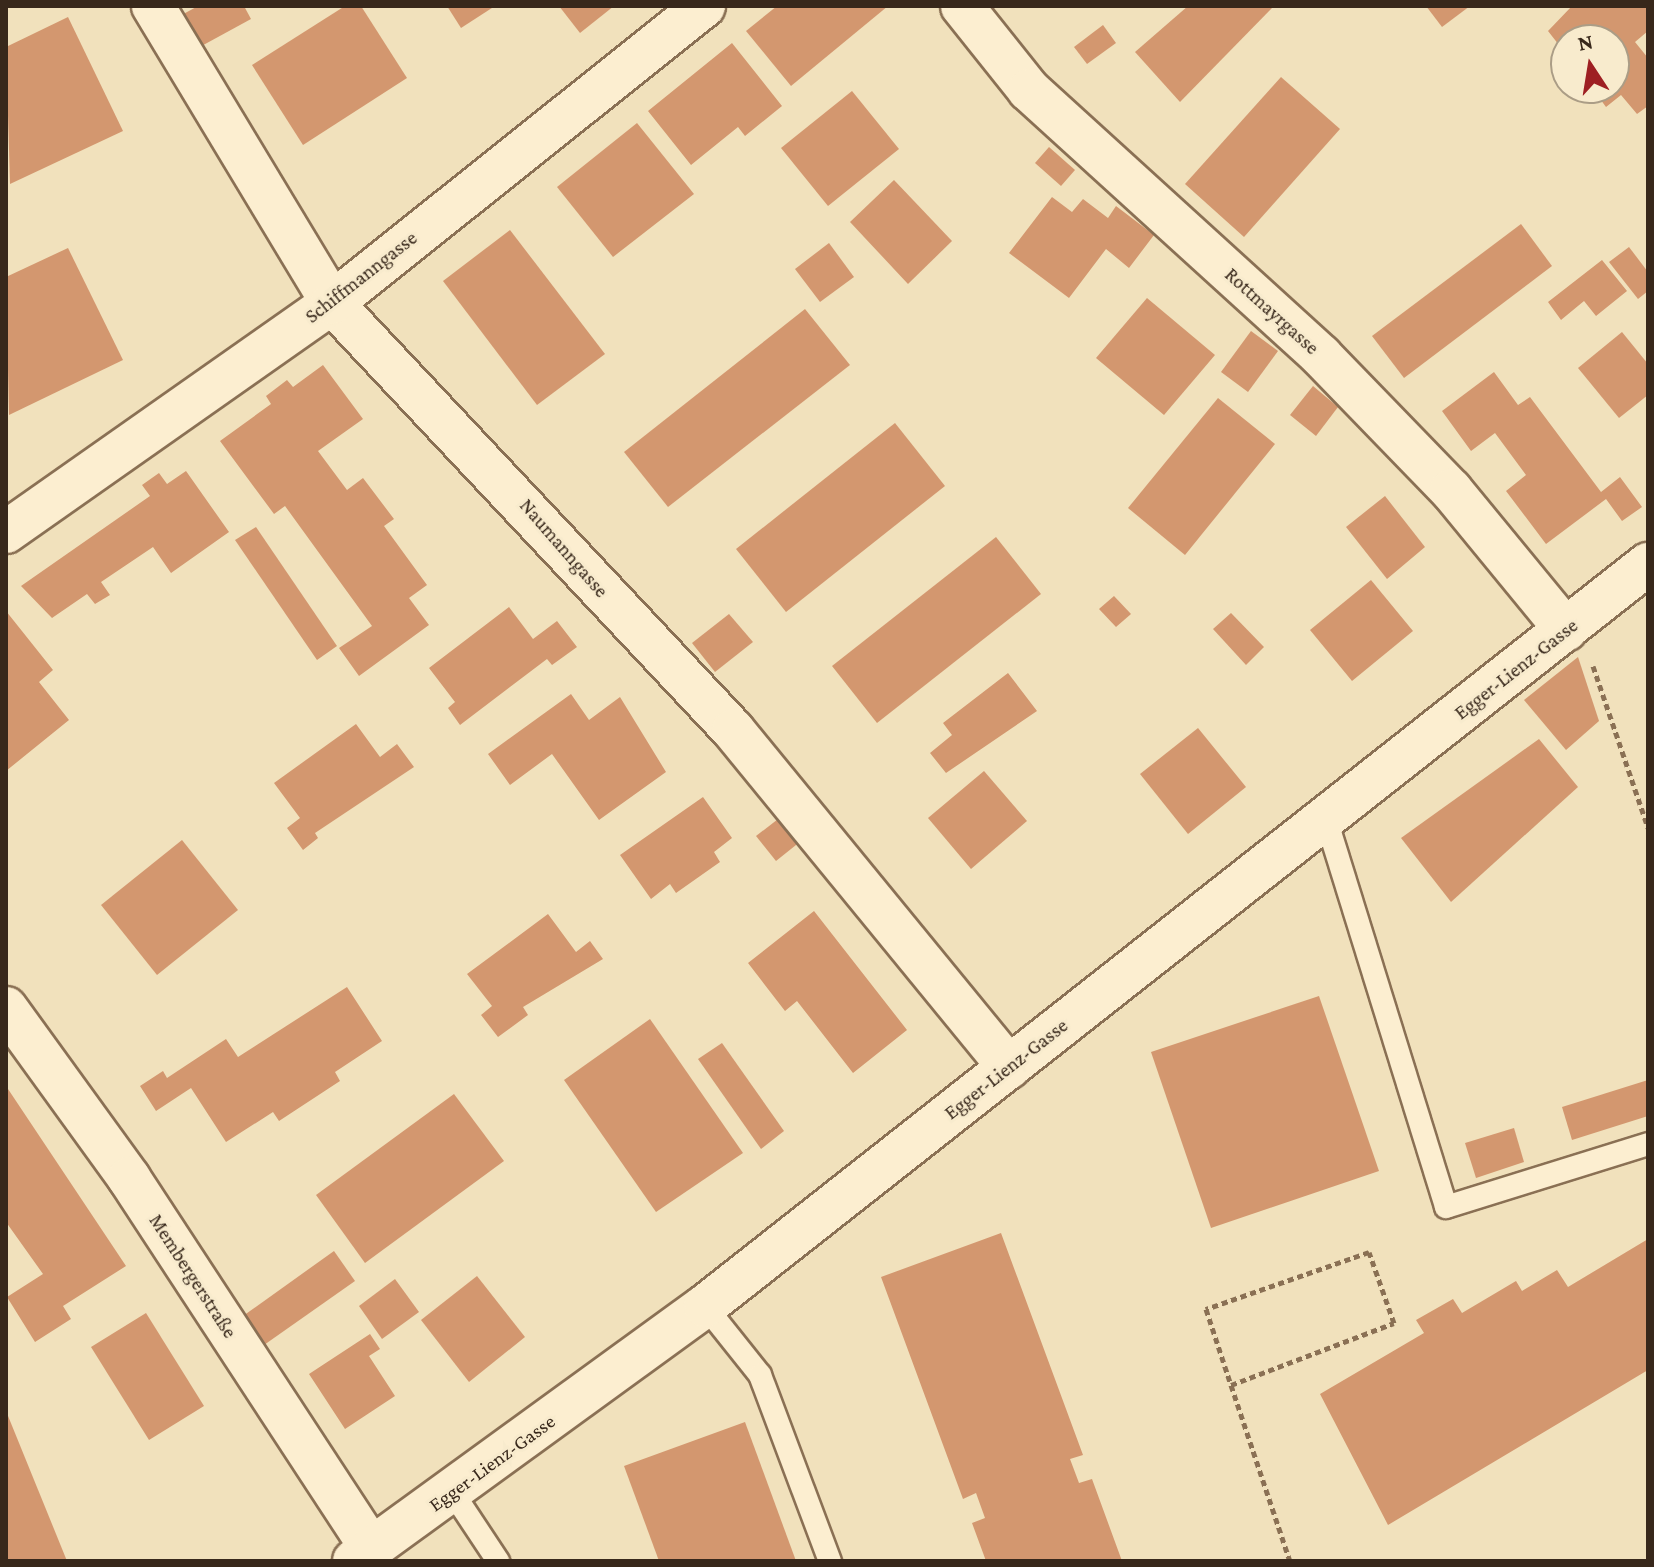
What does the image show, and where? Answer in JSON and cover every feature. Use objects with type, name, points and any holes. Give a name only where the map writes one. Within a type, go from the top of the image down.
[{"type":"street","name":"Naumanngasse","points":[[153,6],[332,303],[733,730],[1009,1067]]},
{"type":"street","name":"Schiffmanngasse","points":[[6,532],[332,303],[704,6]]},
{"type":"street","name":"Rottmayrgasse","points":[[962,6],[1029,90],[1321,356],[1451,490],[1566,630]]},
{"type":"street","name":"Egger-Lienz-Gasse","points":[[363,1555],[453,1493],[705,1306],[1648,564]]},
{"type":"street","name":"Membergerstraße","points":[[6,1008],[129,1178],[363,1555]]},
{"type":"lane","points":[[1326,819],[1446,1207],[1648,1144]]},
{"type":"lane","points":[[705,1306],[760,1375],[830,1561]]},
{"type":"lane","points":[[453,1493],[498,1561]]},
{"type":"path","points":[[1566,630],[1592,662],[1648,828]]},
{"type":"path","points":[[1231,1385],[1394,1323],[1369,1252],[1206,1309],[1231,1385],[1290,1561]]},
{"type":"building","points":[[198,6],[244,6],[251,19],[196,49],[178,17]]},
{"type":"building","points":[[345,6],[361,6],[407,78],[303,145],[252,65]]},
{"type":"building","points":[[447,6],[495,6],[461,28]]},
{"type":"building","points":[[559,6],[614,6],[580,33]]},
{"type":"building","points":[[777,6],[888,6],[791,86],[746,31]]},
{"type":"building","points":[[1188,6],[1274,6],[1180,102],[1135,52]]},
{"type":"building","points":[[1426,6],[1470,6],[1442,27]]},
{"type":"building","points":[[1572,6],[1648,6],[1648,31],[1635,42],[1648,58],[1648,106],[1637,114],[1629,104],[1630,24],[1555,24]]},
{"type":"building","points":[[68,17],[123,131],[10,184],[6,47]]},
{"type":"building","points":[[1103,25],[1116,43],[1087,64],[1074,47]]},
{"type":"building","points":[[732,43],[782,106],[745,136],[738,127],[691,165],[648,111]]},
{"type":"building","points":[[1281,77],[1340,129],[1244,237],[1185,184]]},
{"type":"building","points":[[852,91],[899,149],[828,206],[781,148]]},
{"type":"building","points":[[637,123],[694,194],[613,257],[557,187]]},
{"type":"building","points":[[1049,147],[1075,170],[1061,186],[1035,163]]},
{"type":"building","points":[[894,180],[952,241],[908,284],[850,222]]},
{"type":"building","points":[[1052,197],[1072,212],[1083,199],[1108,218],[1116,206],[1154,235],[1129,268],[1106,249],[1069,298],[1009,253]]},
{"type":"building","points":[[1521,224],[1552,266],[1404,378],[1372,336]]},
{"type":"building","points":[[510,230],[605,354],[537,405],[443,281]]},
{"type":"building","points":[[829,243],[854,277],[820,302],[795,269]]},
{"type":"building","points":[[1629,247],[1648,272],[1648,291],[1638,299],[1609,262]]},
{"type":"building","points":[[68,248],[123,360],[9,415],[6,277]]},
{"type":"building","points":[[1602,260],[1627,291],[1596,316],[1584,301],[1561,320],[1548,302]]},
{"type":"building","points":[[1147,298],[1215,355],[1164,415],[1096,358]]},
{"type":"building","points":[[805,309],[850,365],[668,507],[624,452]]},
{"type":"building","points":[[1251,331],[1278,351],[1248,392],[1221,372]]},
{"type":"building","points":[[1622,332],[1648,364],[1648,395],[1619,418],[1578,368]]},
{"type":"building","points":[[323,365],[363,419],[318,451],[347,490],[363,478],[394,519],[384,526],[427,585],[409,598],[429,625],[359,676],[339,648],[372,626],[285,506],[274,514],[220,441],[271,404],[266,396],[287,380],[293,387]]},
{"type":"building","points":[[1494,372],[1518,405],[1530,397],[1601,492],[1620,477],[1642,507],[1622,521],[1606,499],[1546,544],[1506,491],[1526,475],[1495,433],[1471,451],[1442,411]]},
{"type":"building","points":[[1313,386],[1338,407],[1316,436],[1290,415]]},
{"type":"building","points":[[1218,398],[1275,444],[1185,555],[1128,508]]},
{"type":"building","points":[[895,423],[945,486],[786,612],[736,549]]},
{"type":"building","points":[[186,471],[229,532],[171,573],[153,547],[101,582],[110,595],[95,604],[87,594],[52,618],[21,586],[150,496],[142,485],[159,473],[167,484]]},
{"type":"building","points":[[1385,496],[1425,547],[1387,579],[1346,527]]},
{"type":"building","points":[[256,527],[337,646],[317,660],[235,540]]},
{"type":"building","points":[[996,537],[1041,594],[877,723],[832,666]]},
{"type":"building","points":[[1371,580],[1413,631],[1352,681],[1310,630]]},
{"type":"building","points":[[1114,596],[1131,614],[1116,627],[1099,609]]},
{"type":"building","points":[[509,607],[533,639],[557,621],[577,647],[552,665],[547,659],[460,725],[448,708],[455,702],[429,668]]},
{"type":"building","points":[[6,611],[53,670],[39,682],[69,720],[6,771]]},
{"type":"building","points":[[1231,613],[1264,647],[1246,665],[1213,629]]},
{"type":"building","points":[[729,614],[753,642],[715,672],[692,643]]},
{"type":"building","points":[[1578,657],[1599,721],[1566,750],[1524,700]]},
{"type":"building","points":[[1008,673],[1037,711],[946,773],[930,753],[952,735],[943,723]]},
{"type":"building","points":[[571,694],[589,720],[620,697],[666,772],[599,820],[552,754],[510,785],[488,754]]},
{"type":"building","points":[[356,724],[380,757],[397,744],[414,767],[315,833],[318,838],[303,850],[287,828],[300,818],[274,783]]},
{"type":"building","points":[[1198,728],[1246,787],[1188,834],[1140,774]]},
{"type":"building","points":[[1539,739],[1578,787],[1451,902],[1401,838]]},
{"type":"building","points":[[984,771],[1027,821],[971,869],[928,818]]},
{"type":"building","points":[[703,797],[732,838],[714,852],[720,862],[676,893],[670,884],[651,899],[620,855]]},
{"type":"building","points":[[782,816],[801,841],[776,861],[756,836]]},
{"type":"building","points":[[182,840],[238,910],[157,975],[101,905]]},
{"type":"building","points":[[814,911],[907,1030],[853,1073],[797,1001],[785,1011],[748,963]]},
{"type":"building","points":[[548,914],[576,952],[590,941],[603,959],[523,1007],[528,1015],[498,1037],[481,1015],[492,1006],[467,974]]},
{"type":"building","points":[[347,987],[382,1041],[335,1072],[340,1081],[279,1121],[273,1112],[226,1142],[191,1088],[156,1111],[140,1086],[163,1071],[167,1078],[226,1039],[238,1057]]},
{"type":"building","points":[[1319,996],[1379,1171],[1211,1228],[1151,1052]]},
{"type":"building","points":[[650,1019],[743,1153],[656,1212],[564,1080]]},
{"type":"building","points":[[722,1043],[784,1131],[761,1149],[698,1059]]},
{"type":"building","points":[[1648,1080],[1648,1116],[1572,1140],[1562,1107]]},
{"type":"building","points":[[6,1086],[126,1266],[63,1306],[71,1319],[35,1342],[7,1297],[43,1274],[6,1222]]},
{"type":"building","points":[[454,1094],[504,1161],[365,1263],[316,1195]]},
{"type":"building","points":[[1514,1128],[1524,1162],[1476,1178],[1465,1143]]},
{"type":"building","points":[[1001,1233],[1083,1455],[1070,1459],[1079,1483],[1092,1479],[1122,1561],[986,1561],[972,1523],[985,1518],[976,1493],[963,1499],[881,1277]]},
{"type":"building","points":[[1648,1239],[1648,1370],[1388,1525],[1320,1394],[1424,1333],[1416,1320],[1453,1299],[1462,1313],[1516,1281],[1522,1291],[1557,1270],[1568,1287]]},
{"type":"building","points":[[334,1251],[355,1281],[264,1345],[243,1316]]},
{"type":"building","points":[[477,1276],[525,1337],[469,1382],[421,1320]]},
{"type":"building","points":[[395,1279],[419,1312],[382,1339],[359,1306]]},
{"type":"building","points":[[146,1313],[204,1406],[149,1440],[91,1347]]},
{"type":"building","points":[[370,1334],[380,1349],[369,1356],[395,1396],[345,1429],[309,1374]]},
{"type":"building","points":[[6,1411],[67,1561],[7,1561]]},
{"type":"building","points":[[745,1422],[796,1561],[659,1561],[624,1466]]}]
